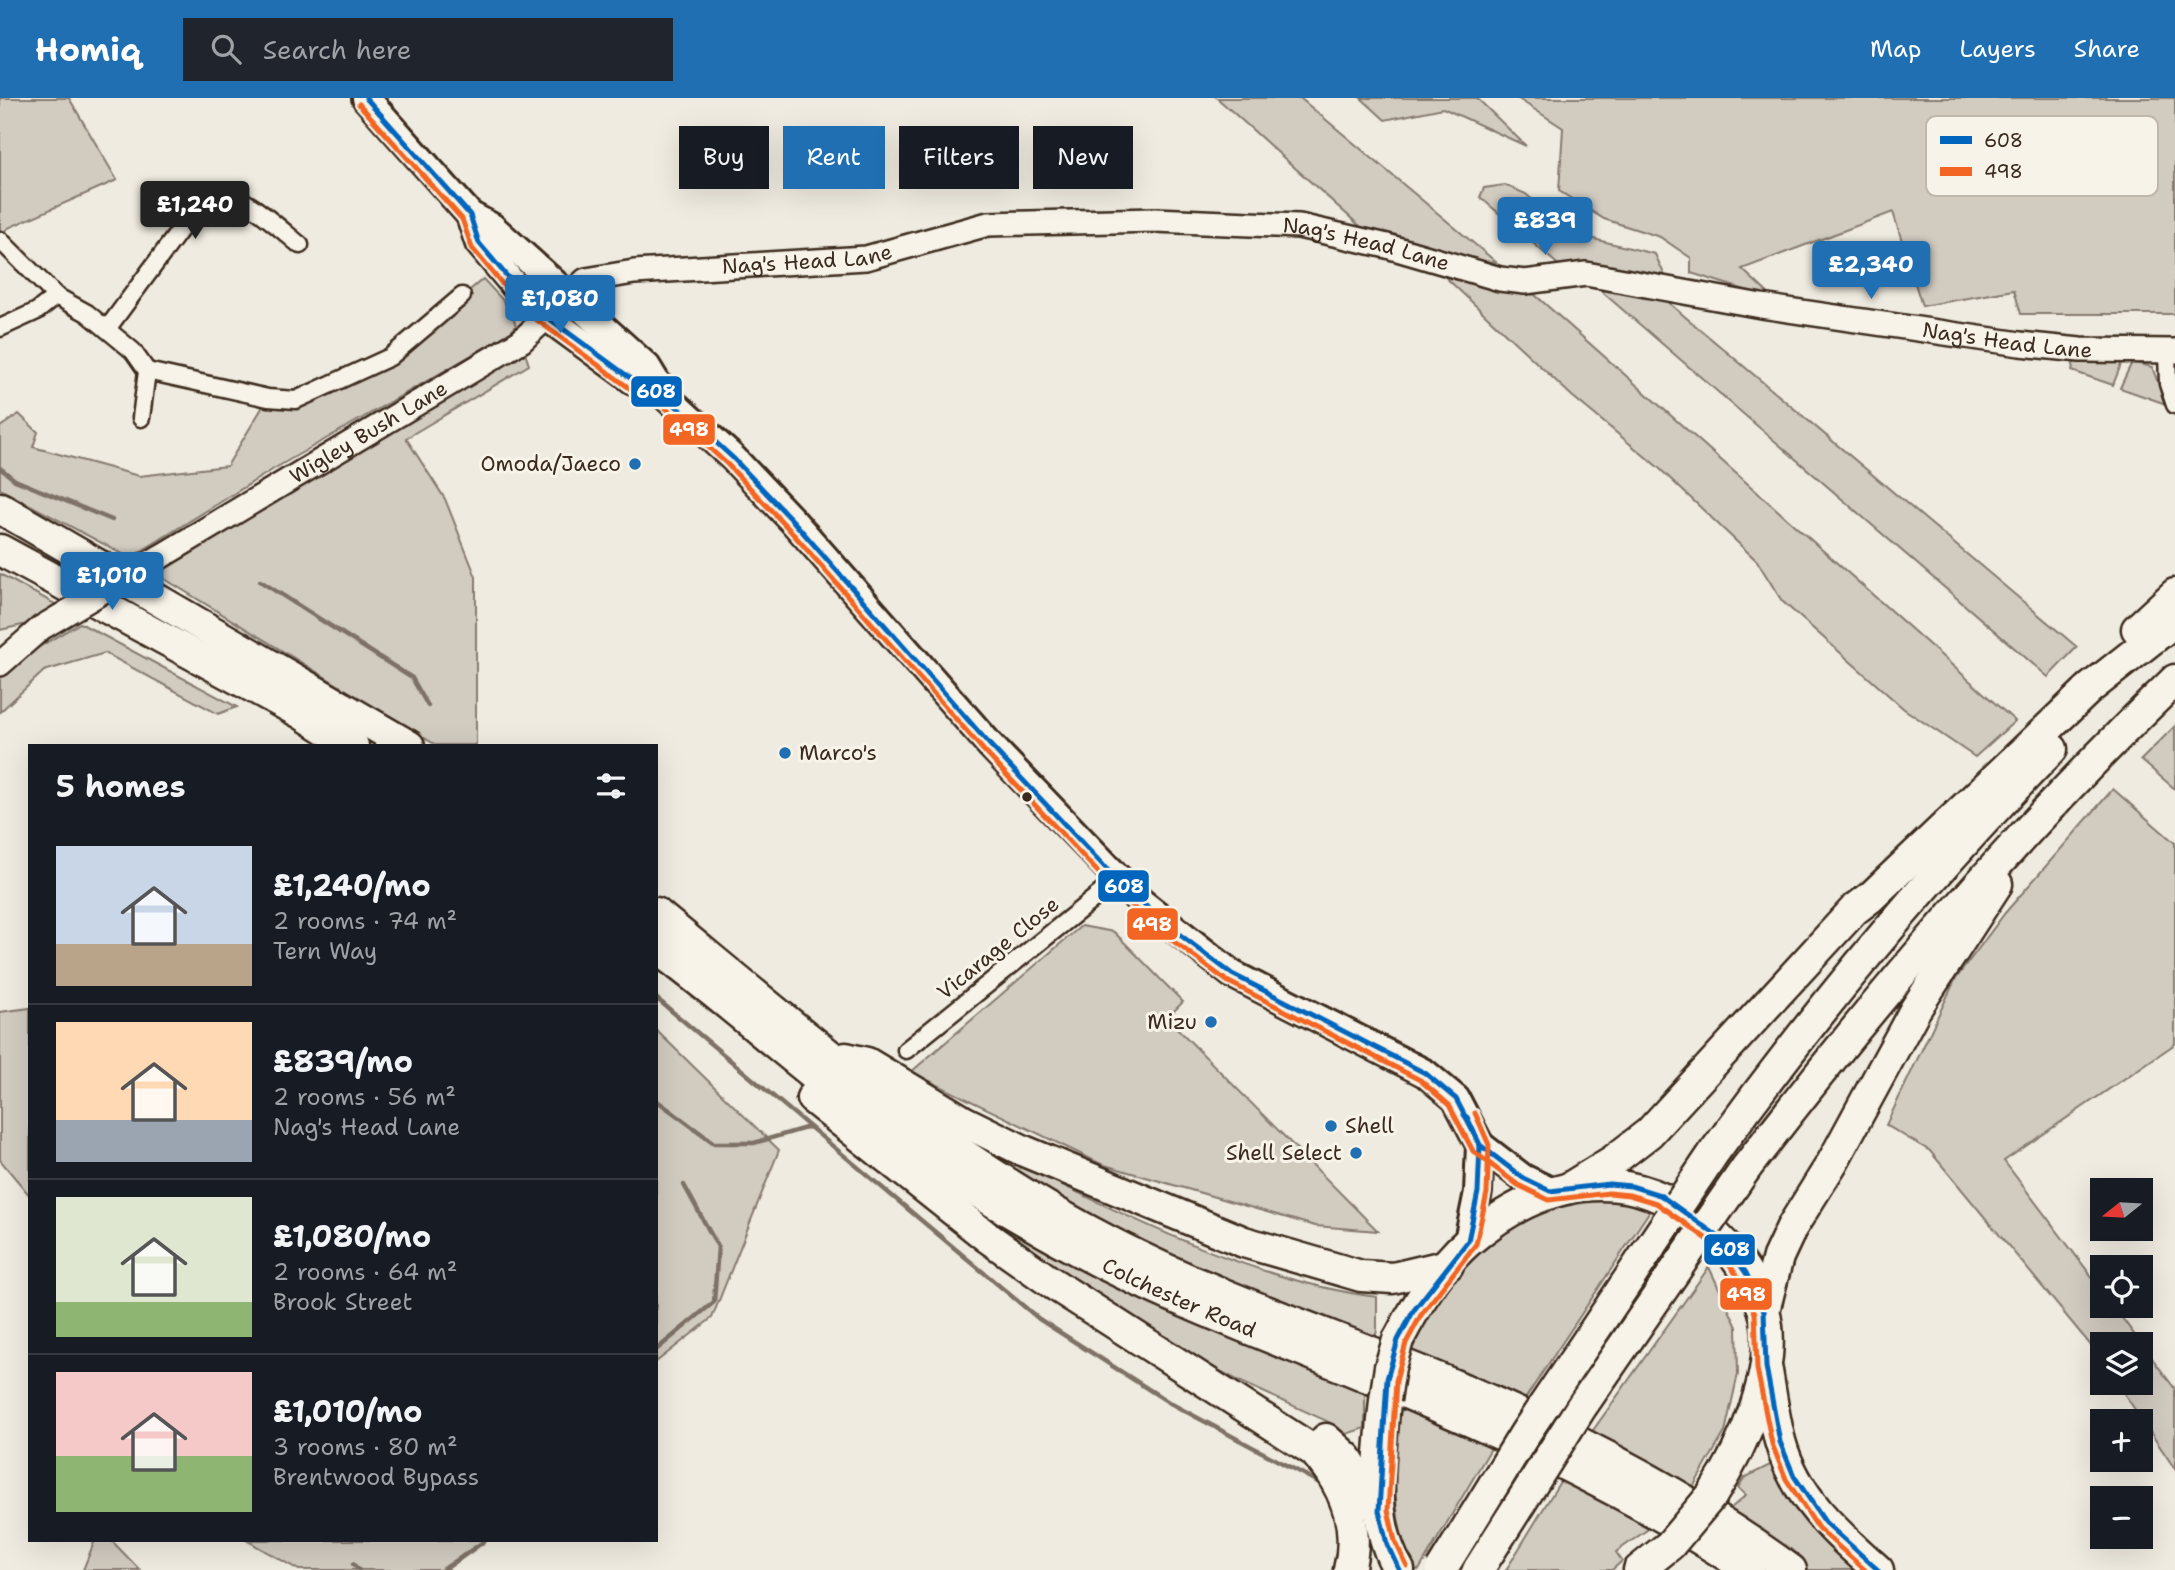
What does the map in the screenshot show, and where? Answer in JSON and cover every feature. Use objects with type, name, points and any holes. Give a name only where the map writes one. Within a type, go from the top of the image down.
[{"type":"highway","points":[[0,508],[406,744]]},
{"type":"highway","points":[[0,550],[301,713],[350,744]]},
{"type":"highway","points":[[1854,910],[1864,894],[1930,824],[2175,594]]},
{"type":"highway","points":[[1375,1570],[1385,1400],[1390,1367],[1398,1340],[1414,1310],[1468,1241],[1507,1213],[1614,1160],[1648,1133],[1854,910],[1871,897],[1947,821],[2090,688],[2175,621]]},
{"type":"highway","points":[[1441,1570],[1526,1432],[1715,1151],[1798,1040],[1906,906],[2026,776],[2175,628]]},
{"type":"highway","points":[[1478,1570],[1582,1406],[1746,1168],[1896,978],[2028,829],[2175,680]]},
{"type":"highway","points":[[1878,1570],[1825,1522],[1794,1476],[1780,1442],[1766,1367],[1764,1311],[1778,1256],[1792,1227],[1832,1163],[1915,1010],[2002,876],[2028,829]]},
{"type":"highway","name":"Colchester Road","points":[[658,915],[825,1053],[952,1149],[1112,1243],[1242,1302],[1452,1384],[1584,1444],[1683,1499],[1791,1570]]},
{"type":"highway","name":"Colchester Road","points":[[658,950],[849,1103],[926,1159],[1069,1246],[1175,1298],[1500,1434],[1616,1490],[1749,1570]]},
{"type":"highway","points":[[658,962],[693,997],[849,1129],[987,1237],[1104,1318],[1302,1442],[1332,1474],[1346,1499],[1353,1525],[1349,1570]]},
{"type":"highway","points":[[825,1053],[867,1063],[965,1122],[1024,1151],[1244,1242],[1361,1276],[1393,1278],[1448,1265]]},
{"type":"highway","points":[[1560,1189],[1609,1184],[1632,1186],[1660,1195],[1691,1214],[1723,1240],[1736,1256],[1764,1311]]},
{"type":"highway","points":[[1639,1570],[1670,1545],[1712,1495],[1730,1468],[1766,1367]]},
{"type":"highway","points":[[1207,1381],[1292,1417],[1323,1437],[1346,1458],[1380,1517],[1399,1570]]},
{"type":"highway","points":[[1702,1540],[1740,1570]]},
{"type":"main road","points":[[366,98],[470,215],[492,227],[647,367],[664,395],[733,458],[793,521],[991,746],[1117,880],[1167,925],[1232,974],[1425,1073],[1456,1099],[1480,1145],[1523,1178],[1560,1189]]},
{"type":"main road","points":[[470,215],[479,243],[532,306],[637,383],[664,395]]},
{"type":"main road","points":[[1468,1241],[1478,1192],[1480,1145]]},
{"type":"street","points":[[107,329],[183,226],[214,192],[224,191],[240,199],[300,245]]},
{"type":"street","points":[[162,209],[183,226]]},
{"type":"street","name":"Nag's Head Lane","points":[[568,296],[586,280],[599,277],[866,258],[988,224],[1090,219],[1186,220],[1299,226],[1342,234],[1500,279],[1525,282],[1586,274],[1760,306],[2020,344],[2171,351],[2168,384],[2175,405]]},
{"type":"street","points":[[0,240],[56,296],[107,329],[133,351],[146,371],[141,418]]},
{"type":"street","points":[[0,328],[37,311],[56,296]]},
{"type":"street","points":[[146,371],[268,398],[296,400],[390,357],[462,296]]},
{"type":"street","name":"Wigley Bush Lane","points":[[0,664],[41,628],[505,351],[548,317],[568,296]]},
{"type":"street","name":"Vicarage Close","points":[[906,1050],[1117,880]]},
{"type":"shaded area","points":[[0,98],[69,98],[117,180],[8,228],[0,235]]},
{"type":"shaded area","points":[[1217,98],[1300,98],[1496,262],[1454,259],[1361,227]]},
{"type":"shaded area","points":[[1361,98],[1477,98],[1526,146],[1443,108],[1385,120]]},
{"type":"shaded area","points":[[1517,98],[2175,98],[2175,314],[2021,314],[2014,290],[1922,306],[1893,212],[1742,269],[1774,299],[1691,273],[1691,258],[1660,237],[1604,219],[1559,191],[1563,128]]},
{"type":"shaded area","points":[[1505,185],[1526,194],[1569,233],[1655,254],[1665,276],[1563,269],[1480,197],[1484,188]]},
{"type":"shaded area","points":[[1442,274],[1535,295],[2015,721],[1975,757],[1904,709],[1782,601],[1757,561],[1659,468],[1572,396]]},
{"type":"shaded area","points":[[1586,278],[1658,294],[2077,647],[2048,677]]},
{"type":"shaded area","points":[[483,279],[510,308],[516,326],[510,333],[277,467],[130,558],[0,489],[0,427],[19,414],[38,432],[33,447],[139,476],[227,466],[268,398],[390,357]]},
{"type":"shaded area","points":[[525,353],[529,365],[406,438],[445,499],[476,577],[476,744],[434,744],[155,573],[376,436]]},
{"type":"shaded area","points":[[2074,359],[2122,362],[2113,385],[2072,371]]},
{"type":"shaded area","points":[[2132,362],[2152,367],[2166,404],[2120,388]]},
{"type":"shaded area","points":[[0,574],[57,605],[27,624],[0,630]]},
{"type":"shaded area","points":[[80,623],[237,707],[218,714],[105,653],[44,671],[0,712],[0,676],[29,653]]},
{"type":"shaded area","points":[[2175,726],[2175,789],[2141,760]]},
{"type":"shaded area","points":[[2113,789],[2175,843],[2175,1044],[2004,1161],[2090,1274],[2090,1318],[2122,1318],[2132,1332],[2090,1332],[2090,1344],[1930,1151],[1886,1125],[1955,980],[2005,913]]},
{"type":"shaded area","points":[[1081,926],[1114,932],[1183,1002],[1167,1018],[1378,1231],[1315,1226],[1101,1164],[911,1072]]},
{"type":"shaded area","points":[[28,1008],[28,1194],[0,1160],[0,1012]]},
{"type":"shaded area","points":[[658,1032],[779,1150],[712,1318],[658,1360]]},
{"type":"shaded area","points":[[957,1135],[1110,1208],[1215,1253],[1322,1287],[1377,1297],[1377,1330],[1373,1347],[1138,1248]]},
{"type":"shaded area","points":[[1601,1197],[1653,1206],[1521,1405],[1410,1357],[1412,1346],[1444,1288],[1510,1223],[1556,1202]]},
{"type":"shaded area","points":[[997,1218],[1365,1385],[1365,1428],[1346,1434],[1329,1422],[1239,1381],[1146,1332],[991,1227]]},
{"type":"shaded area","points":[[1709,1267],[1737,1327],[1738,1374],[1725,1432],[1689,1494],[1589,1436]]},
{"type":"shaded area","points":[[2153,1360],[2175,1389],[2175,1469],[2153,1436],[2153,1409],[2135,1409],[2125,1395],[2153,1395]]},
{"type":"shaded area","points":[[1401,1404],[1493,1445],[1419,1570],[1415,1570],[1406,1549],[1397,1508],[1396,1468]]},
{"type":"shaded area","points":[[1774,1463],[1862,1570],[1805,1570],[1723,1515],[1746,1495],[1738,1488],[1744,1478]]},
{"type":"shaded area","points":[[1564,1475],[1651,1527],[1616,1552],[1622,1561],[1612,1570],[1506,1570]]},
{"type":"shaded area","points":[[94,1542],[113,1542],[140,1570],[83,1570]]},
{"type":"shaded area","points":[[250,1542],[481,1542],[440,1570],[299,1570]]},
{"type":"waterway","points":[[0,468],[15,480],[112,520]]},
{"type":"waterway","points":[[260,581],[412,678],[428,706]]},
{"type":"waterway","points":[[658,1000],[1039,1319],[1170,1403],[1318,1482]]},
{"type":"waterway","points":[[658,1101],[714,1143],[754,1143],[809,1127]]},
{"type":"waterway","points":[[658,1348],[714,1302],[718,1247],[684,1185]]},
{"type":"waterway","points":[[444,1570],[483,1542]]},
{"type":"waterway","points":[[353,1564],[359,1570]]},
{"type":"transit line","name":"608","points":[[366,98],[470,215],[479,243],[532,306],[637,383],[664,395],[733,458],[793,521],[991,746],[1117,880],[1167,925],[1232,974],[1425,1073],[1456,1099],[1480,1145],[1523,1178],[1550,1191],[1609,1184],[1631,1186],[1660,1195],[1723,1240],[1746,1273],[1764,1311],[1766,1367],[1780,1442],[1794,1476],[1825,1522],[1878,1570]]},
{"type":"transit line","name":"498","points":[[359,104],[462,219],[472,248],[526,312],[632,390],[659,402],[727,464],[787,527],[985,752],[1111,886],[1161,932],[1227,981],[1420,1080],[1449,1105],[1473,1151],[1518,1185],[1549,1200],[1609,1193],[1629,1195],[1656,1203],[1717,1246],[1738,1277],[1755,1313],[1757,1369],[1772,1444],[1786,1479],[1818,1528],[1865,1570]]},
{"type":"transit line","name":"498","points":[[1407,1566],[1395,1541],[1388,1510],[1396,1381],[1406,1343],[1421,1315],[1476,1244],[1487,1193],[1489,1145],[1475,1113]]},
{"type":"transit line","name":"608","points":[[1399,1570],[1387,1544],[1379,1511],[1387,1379],[1398,1340],[1414,1310],[1468,1241],[1478,1192],[1480,1145],[1467,1117]]},
{"type":"place","name":"Omoda/Jaeco","points":[[635,464]]},
{"type":"place","name":"Marco's","points":[[785,753]]},
{"type":"place","name":"Mizu","points":[[1211,1022]]},
{"type":"place","name":"Shell","points":[[1331,1126]]},
{"type":"place","name":"Shell Select","points":[[1356,1153]]}]
